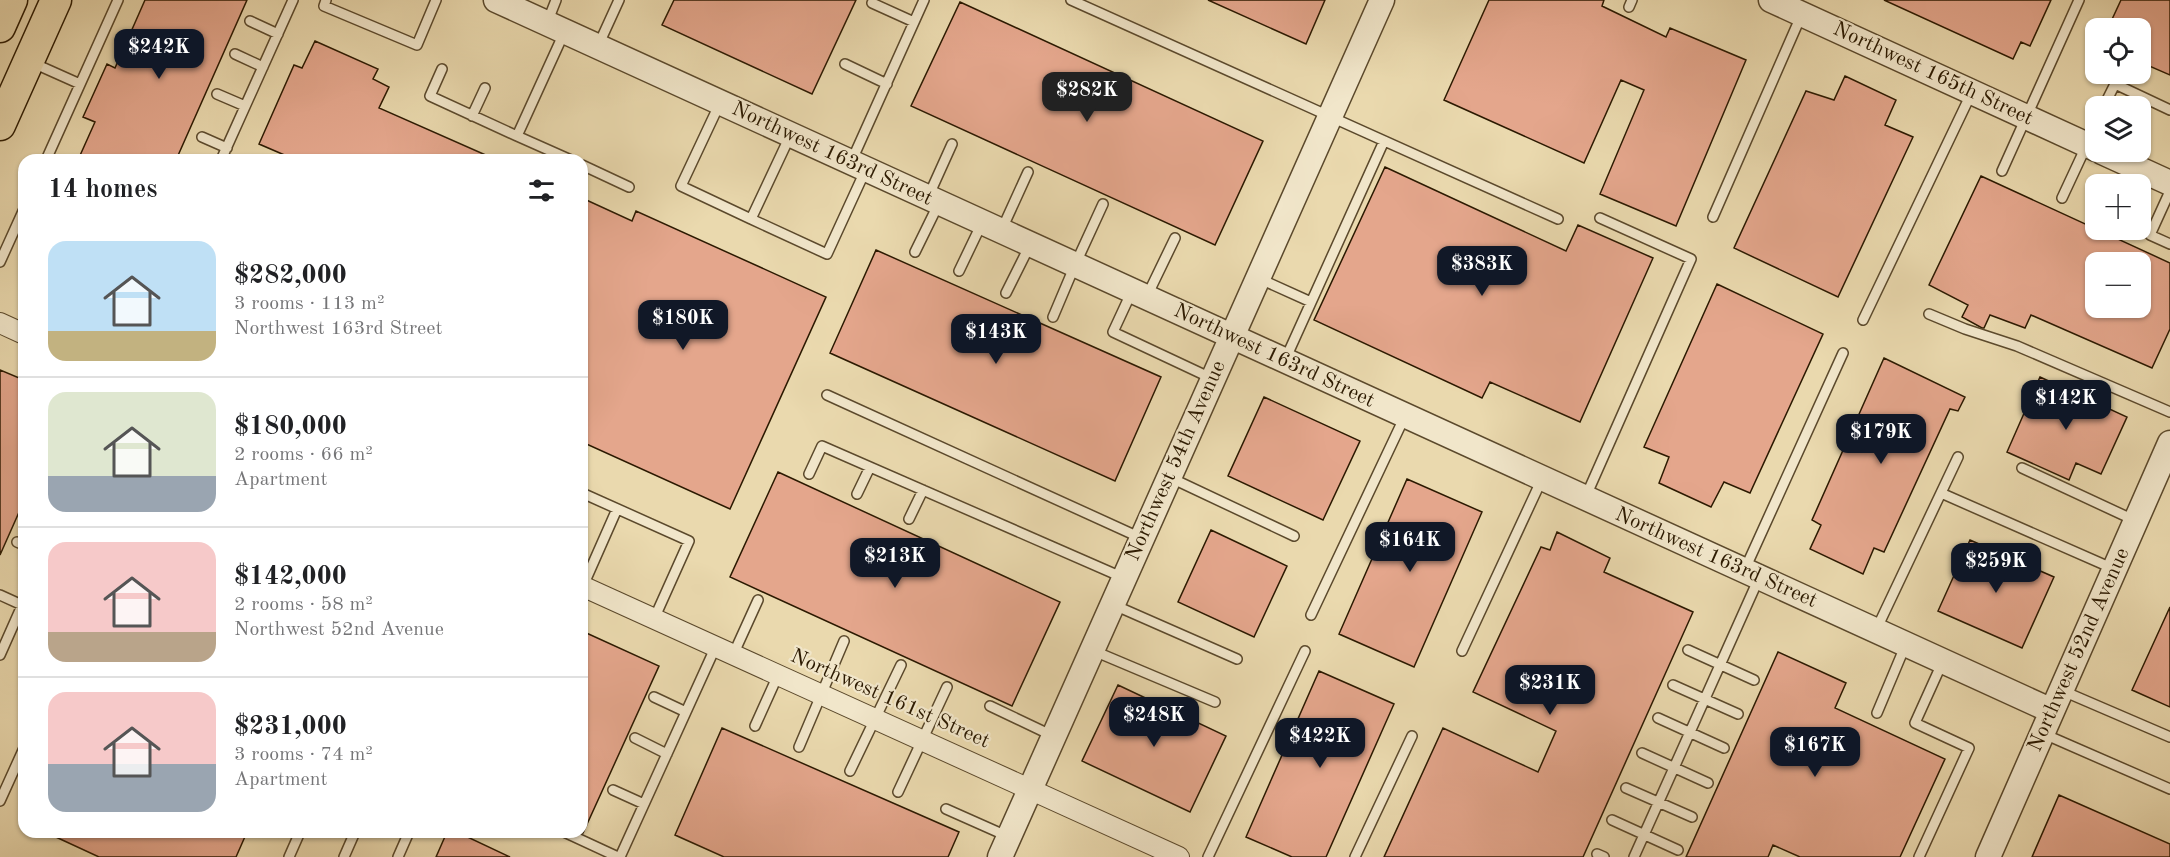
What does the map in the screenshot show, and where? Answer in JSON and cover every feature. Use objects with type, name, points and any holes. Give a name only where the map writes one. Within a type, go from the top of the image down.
[{"type":"main road","points":[[0,27],[12,0]]},
{"type":"main road","points":[[0,125],[56,0]]},
{"type":"street","name":"Northwest 163rd Street","points":[[496,0],[2052,711]]},
{"type":"street","name":"Northwest 54th Avenue","points":[[1004,847],[1382,0]]},
{"type":"street","name":"Northwest 165th Street","points":[[1785,5],[2026,117],[2085,138]]},
{"type":"street","name":"Northwest 165th Street","points":[[2115,162],[2127,174]]},
{"type":"street","name":"Northwest 165th Street","points":[[2151,179],[2170,183]]},
{"type":"street","points":[[0,323],[18,331]]},
{"type":"street","name":"Northwest 52nd Avenue","points":[[1988,857],[2170,442]]},
{"type":"street","name":"Northwest 161st Street","points":[[588,589],[1179,857]]},
{"type":"lane","points":[[49,154],[118,0]]},
{"type":"lane","points":[[224,154],[293,0]]},
{"type":"lane","points":[[326,0],[324,6],[417,45],[436,0]]},
{"type":"lane","points":[[517,136],[556,27],[556,0]]},
{"type":"lane","points":[[598,46],[619,0]]},
{"type":"lane","points":[[720,102],[681,186],[827,254],[887,84],[924,0]]},
{"type":"lane","points":[[1071,0],[1558,219]]},
{"type":"lane","points":[[2002,171],[2079,0]]},
{"type":"lane","points":[[872,3],[914,22]]},
{"type":"lane","points":[[1713,217],[1785,5]]},
{"type":"lane","points":[[250,21],[278,34]]},
{"type":"lane","points":[[235,54],[263,67]]},
{"type":"lane","points":[[28,61],[80,84]]},
{"type":"lane","points":[[844,64],[887,84]]},
{"type":"lane","points":[[442,69],[430,96],[558,154]]},
{"type":"lane","points":[[2109,96],[2115,84],[2140,96]]},
{"type":"lane","points":[[472,116],[485,88]]},
{"type":"lane","points":[[1863,320],[1972,92]]},
{"type":"lane","points":[[217,94],[245,106]]},
{"type":"lane","points":[[2151,101],[2170,110]]},
{"type":"lane","points":[[751,219],[790,135]]},
{"type":"lane","points":[[202,137],[227,148]]},
{"type":"lane","points":[[1284,362],[1384,141]]},
{"type":"lane","points":[[915,252],[952,144]]},
{"type":"lane","points":[[2062,198],[2085,159]]},
{"type":"lane","points":[[588,168],[629,187]]},
{"type":"lane","points":[[959,272],[1028,172]]},
{"type":"lane","points":[[2170,191],[2150,235],[2170,244]]},
{"type":"lane","points":[[1053,317],[1103,204]]},
{"type":"lane","points":[[1585,498],[1691,259],[1600,218]]},
{"type":"lane","points":[[0,262],[18,222]]},
{"type":"lane","points":[[1175,238],[1113,332],[1212,379]]},
{"type":"lane","points":[[1006,293],[1030,245]]},
{"type":"lane","points":[[1258,278],[1311,302]]},
{"type":"lane","points":[[1929,314],[1965,329],[2017,345],[2170,412]]},
{"type":"lane","points":[[1634,857],[1720,665],[1752,574],[1843,353]]},
{"type":"lane","points":[[827,395],[1141,538]]},
{"type":"lane","points":[[1311,615],[1405,416]]},
{"type":"lane","points":[[809,474],[822,446],[1124,578]]},
{"type":"lane","points":[[1876,631],[1958,458]]},
{"type":"lane","points":[[857,494],[870,467]]},
{"type":"lane","points":[[2022,468],[2136,521]]},
{"type":"lane","points":[[1169,477],[1294,536]]},
{"type":"lane","points":[[1462,651],[1542,479]]},
{"type":"lane","points":[[909,519],[922,490]]},
{"type":"lane","points":[[1941,493],[2115,569]]},
{"type":"lane","points":[[588,496],[689,541],[654,619]]},
{"type":"lane","points":[[588,573],[617,509]]},
{"type":"lane","points":[[0,595],[18,601]]},
{"type":"lane","points":[[577,838],[619,857],[686,712],[758,600]]},
{"type":"lane","points":[[1112,604],[1237,658]]},
{"type":"lane","points":[[0,654],[3,642],[18,613]]},
{"type":"lane","points":[[799,747],[844,641]]},
{"type":"lane","points":[[1877,713],[1906,644]]},
{"type":"lane","points":[[1092,650],[1215,702]]},
{"type":"lane","points":[[1688,650],[1754,680]]},
{"type":"lane","points":[[1208,857],[1305,651]]},
{"type":"lane","points":[[1919,857],[1969,748],[1915,723],[1943,661]]},
{"type":"lane","points":[[850,771],[901,665]]},
{"type":"lane","points":[[755,726],[778,675]]},
{"type":"lane","points":[[1672,685],[1738,714]]},
{"type":"lane","points":[[898,792],[947,687]]},
{"type":"lane","points":[[654,697],[686,712]]},
{"type":"lane","points":[[990,706],[1053,736]]},
{"type":"lane","points":[[2052,711],[2170,737]]},
{"type":"lane","points":[[2052,711],[2170,789]]},
{"type":"lane","points":[[1658,718],[1724,748]]},
{"type":"lane","points":[[1355,857],[1412,736]]},
{"type":"lane","points":[[635,738],[667,754]]},
{"type":"lane","points":[[1642,753],[1708,783]]},
{"type":"lane","points":[[0,801],[18,761]]},
{"type":"lane","points":[[1626,788],[1692,817]]},
{"type":"lane","points":[[613,790],[644,804]]},
{"type":"lane","points":[[946,809],[1004,847]]},
{"type":"lane","points":[[1612,820],[1678,850]]},
{"type":"lane","points":[[289,857],[297,838]]},
{"type":"lane","points":[[344,857],[352,838]]},
{"type":"lane","points":[[398,857],[406,838]]},
{"type":"building","points":[[145,0],[247,0],[179,154],[81,154],[95,122],[83,117],[107,64],[115,68]]},
{"type":"building","points":[[674,0],[856,0],[812,94],[662,25]]},
{"type":"building","points":[[1208,0],[1325,0],[1306,44]]},
{"type":"building","points":[[1489,0],[1604,0],[1602,6],[1666,37],[1670,28],[1746,60],[1676,226],[1600,194],[1644,90],[1621,80],[1584,163],[1444,100]]},
{"type":"building","points":[[1884,0],[2051,0],[2030,46],[2021,42],[2013,59]]},
{"type":"building","points":[[2121,0],[2170,0],[2170,75],[2151,67],[2151,18],[2113,18]]},
{"type":"building","points":[[960,2],[1263,141],[1215,245],[911,106]]},
{"type":"building","points":[[315,41],[378,69],[373,79],[389,87],[379,108],[483,154],[282,154],[259,144],[294,65],[302,68]]},
{"type":"building","points":[[1845,76],[1896,100],[1885,125],[1913,137],[1838,297],[1734,248],[1806,91],[1834,100]]},
{"type":"building","points":[[1385,167],[1566,251],[1578,225],[1653,258],[1580,422],[1490,382],[1482,398],[1314,320]]},
{"type":"building","points":[[1981,176],[2085,224],[2085,240],[2120,240],[2146,252],[2085,252],[2085,318],[2151,318],[2151,254],[2170,263],[2170,329],[2152,368],[2031,315],[2025,328],[1990,315],[1982,328],[1962,317],[1968,305],[1929,285]]},
{"type":"building","points":[[588,201],[632,221],[636,211],[826,297],[730,509],[588,445]]},
{"type":"building","points":[[876,250],[1161,377],[1115,481],[830,353]]},
{"type":"building","points":[[1717,284],[1823,334],[1750,493],[1724,482],[1711,507],[1659,483],[1669,457],[1644,447]]},
{"type":"building","points":[[1884,358],[1965,397],[1958,411],[1950,409],[1884,552],[1874,548],[1863,574],[1810,549],[1821,525],[1812,520]]},
{"type":"building","points":[[0,370],[18,378],[18,514],[0,555]]},
{"type":"building","points":[[2040,377],[2127,417],[2101,474],[2076,463],[2069,480],[2007,452]]},
{"type":"building","points":[[1264,397],[1360,441],[1323,520],[1228,476]]},
{"type":"building","points":[[778,472],[1060,602],[1012,706],[730,577]]},
{"type":"building","points":[[1407,479],[1482,512],[1414,667],[1339,634]]},
{"type":"building","points":[[1211,530],[1287,566],[1254,637],[1178,602]]},
{"type":"building","points":[[1557,532],[1610,558],[1604,572],[1693,612],[1583,857],[1384,857],[1443,728],[1538,772],[1556,731],[1473,692],[1541,547],[1550,550]]},
{"type":"building","points":[[1970,540],[2054,577],[2022,648],[1938,611]]},
{"type":"building","points":[[2170,607],[2170,707],[2132,690]]},
{"type":"building","points":[[588,634],[659,666],[588,822]]},
{"type":"building","points":[[1778,652],[1846,683],[1835,708],[1945,759],[1900,857],[1800,857],[1773,845],[1768,857],[1686,857]]},
{"type":"building","points":[[1319,671],[1394,704],[1326,857],[1292,857],[1246,837]]},
{"type":"building","points":[[1118,685],[1226,736],[1190,812],[1082,761]]},
{"type":"building","points":[[722,728],[959,832],[948,857],[724,857],[675,835]]},
{"type":"building","points":[[2059,795],[2170,844],[2170,857],[2032,857]]},
{"type":"building","points":[[58,838],[244,838],[236,857],[99,857]]},
{"type":"building","points":[[444,838],[470,838],[510,857],[436,857]]}]
